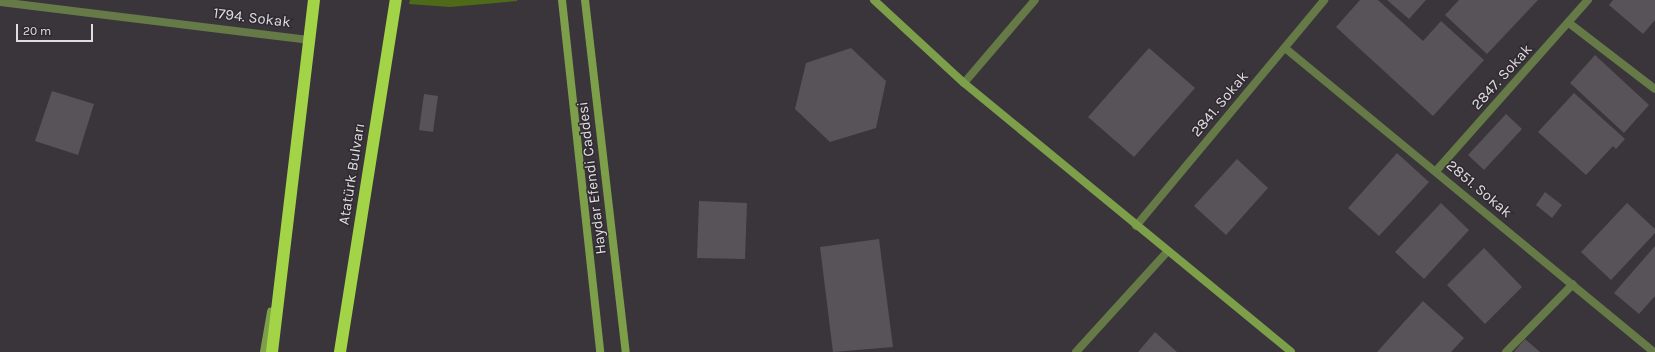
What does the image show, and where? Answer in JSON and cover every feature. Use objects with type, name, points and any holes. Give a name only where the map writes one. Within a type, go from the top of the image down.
[{"type":"highway","points":[[272,352],[314,0]]},
{"type":"highway","name":"Atatürk Bulvarı","points":[[340,352],[396,0]]},
{"type":"street","name":"Haydar Efendi Caddesi","points":[[562,0],[600,352]]},
{"type":"street","name":"Haydar Efendi Caddesi","points":[[585,0],[626,352]]},
{"type":"street","points":[[874,0],[964,83],[1290,352]]},
{"type":"street","points":[[964,83],[1035,0]]},
{"type":"street","name":"2841. Sokak","points":[[1136,226],[1324,0]]},
{"type":"street","name":"2847. Sokak","points":[[1436,172],[1588,0]]},
{"type":"street","name":"1794. Sokak","points":[[0,2],[309,40]]},
{"type":"street","points":[[1568,23],[1655,89]]},
{"type":"street","name":"2851. Sokak","points":[[1285,48],[1654,352]]},
{"type":"street","points":[[264,352],[284,244]]},
{"type":"street","points":[[1076,352],[1167,252]]},
{"type":"street","points":[[346,352],[356,255]]},
{"type":"street","points":[[1506,352],[1573,284]]},
{"type":"green space","points":[[410,0],[517,1],[450,7],[409,4]]},
{"type":"building","points":[[1360,0],[1378,0],[1423,41],[1441,21],[1484,60],[1433,116],[1336,27]]},
{"type":"building","points":[[1387,0],[1426,0],[1409,19]]},
{"type":"building","points":[[1459,0],[1538,0],[1487,54],[1445,15]]},
{"type":"building","points":[[1613,0],[1655,0],[1655,20],[1643,34],[1609,5]]},
{"type":"building","points":[[851,48],[886,81],[876,128],[830,142],[795,109],[806,63]]},
{"type":"building","points":[[1149,48],[1195,88],[1134,157],[1088,117]]},
{"type":"building","points":[[1595,55],[1649,105],[1624,133],[1570,83]]},
{"type":"building","points":[[52,91],[94,104],[78,155],[35,141]]},
{"type":"building","points":[[1574,93],[1625,139],[1616,149],[1613,146],[1586,175],[1538,132]]},
{"type":"building","points":[[424,94],[438,96],[433,132],[419,130]]},
{"type":"building","points":[[1506,114],[1522,129],[1484,170],[1468,155]]},
{"type":"building","points":[[1397,153],[1429,182],[1379,236],[1348,208]]},
{"type":"building","points":[[1237,159],[1268,188],[1226,235],[1194,206]]},
{"type":"building","points":[[1545,192],[1562,205],[1552,218],[1536,205]]},
{"type":"building","points":[[699,201],[747,203],[745,259],[697,258]]},
{"type":"building","points":[[1441,203],[1469,230],[1424,279],[1395,252]]},
{"type":"building","points":[[1627,203],[1655,229],[1655,233],[1611,280],[1581,252]]},
{"type":"building","points":[[879,239],[893,347],[833,352],[820,247]]},
{"type":"building","points":[[1655,246],[1655,296],[1639,314],[1614,293]]},
{"type":"building","points":[[1484,248],[1522,287],[1485,324],[1447,285]]},
{"type":"building","points":[[1423,301],[1464,338],[1451,352],[1377,352]]},
{"type":"building","points":[[1155,332],[1177,352],[1138,352]]},
{"type":"building","points":[[1525,339],[1540,352],[1514,352]]}]
